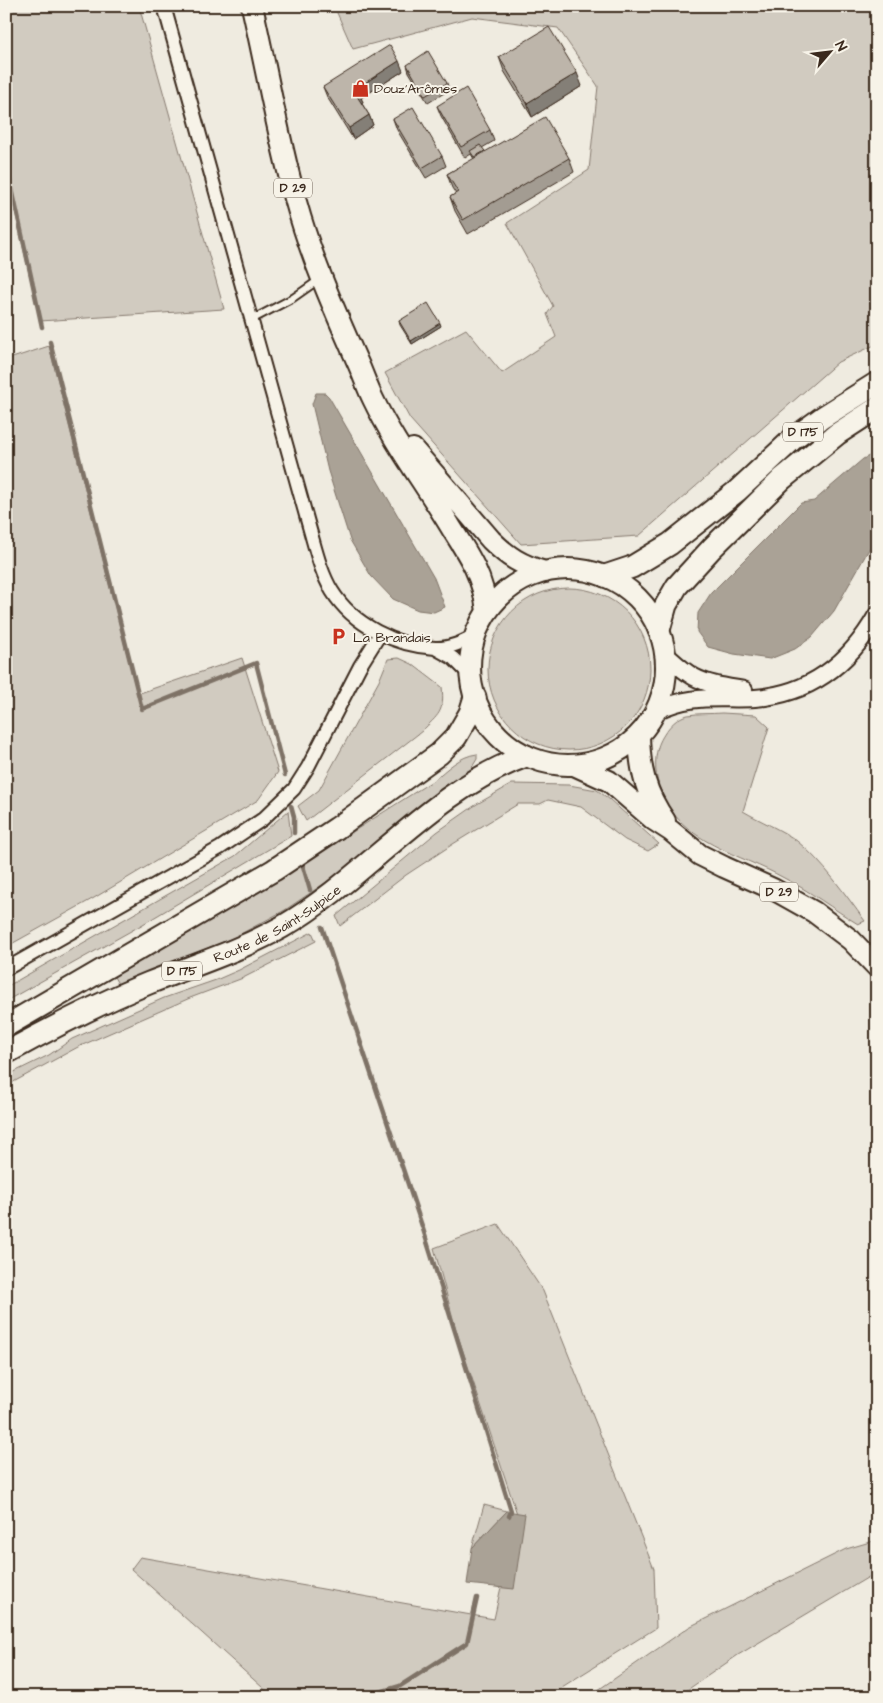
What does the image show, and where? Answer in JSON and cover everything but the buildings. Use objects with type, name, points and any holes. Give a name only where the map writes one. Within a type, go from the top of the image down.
[{"type":"highway","name":"D 175","points":[[604,576],[632,567],[670,544],[737,490],[794,438],[830,412],[877,383]]},
{"type":"highway","name":"D 175","points":[[659,630],[666,605],[677,586],[712,548],[782,479],[837,434],[877,408]]},
{"type":"highway","points":[[6,1026],[258,879],[337,828],[439,754],[456,737],[470,713],[475,697]]},
{"type":"highway","name":"Route de Saint-Sulpice","points":[[6,1053],[51,1028],[99,1005],[150,982],[236,950],[282,926],[351,878],[394,840],[436,807],[485,775],[526,756]]},
{"type":"main road","name":"D 29","points":[[252,6],[278,130],[296,204],[321,278],[386,424],[476,568],[482,585],[487,611]]},
{"type":"main road","name":"D 29","points":[[358,362],[392,420],[412,448],[491,540],[514,560],[544,572]]},
{"type":"main road","points":[[575,569],[590,571],[604,576],[622,585],[637,597],[650,612],[659,630],[666,654],[665,683],[656,711],[649,724],[639,736],[625,748],[609,757],[592,763],[574,765],[557,765],[541,762],[526,756],[509,745],[494,732],[483,715],[475,697],[470,675],[475,636],[487,611],[512,586],[528,577],[544,572],[575,569]]},
{"type":"main road","name":"D 29","points":[[639,736],[640,764],[643,780],[654,804],[671,831]]},
{"type":"main road","name":"D 29","points":[[574,765],[609,781],[654,820],[711,861],[773,889],[814,912],[851,940],[877,967]]},
{"type":"street","points":[[164,6],[253,319],[310,530],[330,589],[342,606],[359,622],[380,634],[396,640],[435,648],[453,658],[470,675]]},
{"type":"street","points":[[656,711],[667,705],[688,699],[715,697],[755,698],[786,692],[815,682],[841,663],[870,628],[877,615]]},
{"type":"street","points":[[6,969],[201,859],[245,832],[278,806],[294,789],[308,767],[360,666],[380,634]]},
{"type":"street","points":[[435,648],[451,646],[475,636]]},
{"type":"street","points":[[666,654],[694,677],[716,685],[754,692],[786,692]]},
{"type":"lane","points":[[253,319],[293,298],[321,278]]},
{"type":"shaded area","points":[[6,6],[139,6],[224,309],[40,321],[6,173]]},
{"type":"shaded area","points":[[334,6],[877,6],[877,344],[838,362],[639,536],[521,544],[410,419],[385,373],[466,329],[502,373],[556,337],[547,314],[553,306],[507,223],[589,170],[598,86],[558,28],[472,17],[353,49]]},
{"type":"shaded area","points":[[49,346],[137,694],[242,658],[278,772],[258,800],[94,898],[6,947],[6,360]]},
{"type":"shaded area","points":[[316,393],[325,393],[329,397],[434,578],[445,607],[434,612],[418,610],[393,599],[371,576],[350,540],[328,471],[312,404]]},
{"type":"shaded area","points":[[877,452],[877,535],[834,611],[812,637],[795,649],[770,659],[734,654],[708,647],[697,632],[698,613],[711,593],[801,503],[814,501],[863,459]]},
{"type":"shaded area","points":[[569,588],[600,594],[626,612],[644,638],[650,669],[644,700],[626,726],[600,744],[569,750],[538,744],[512,726],[494,700],[488,669],[494,638],[512,612],[538,594]]},
{"type":"shaded area","points":[[399,658],[412,664],[442,687],[443,695],[439,712],[422,731],[306,821],[298,806],[319,790],[379,681],[388,659]]},
{"type":"shaded area","points":[[722,713],[756,715],[769,727],[743,811],[785,833],[807,849],[865,921],[858,924],[794,883],[714,845],[682,823],[670,809],[657,780],[656,758],[658,747],[663,737],[670,727],[683,716]]},
{"type":"shaded area","points":[[477,754],[477,759],[471,769],[411,813],[355,861],[285,910],[235,937],[118,984],[113,975],[271,884],[434,780],[459,760]]},
{"type":"shaded area","points":[[512,784],[569,785],[597,790],[659,844],[648,851],[625,840],[581,807],[548,800],[540,804],[518,804],[406,875],[340,926],[336,916],[437,832],[477,804]]},
{"type":"shaded area","points":[[288,811],[291,836],[138,927],[6,1001],[6,987],[235,856]]},
{"type":"shaded area","points":[[312,932],[316,941],[243,978],[190,998],[78,1047],[6,1086],[6,1076],[49,1055],[72,1039],[164,998],[239,970]]},
{"type":"shaded area","points":[[498,1224],[543,1291],[654,1569],[656,1628],[546,1697],[273,1697],[131,1569],[140,1557],[494,1619],[517,1514],[457,1333],[434,1248]]},
{"type":"shaded area","points":[[484,1505],[507,1511],[472,1548]]},
{"type":"shaded area","points":[[507,1511],[525,1514],[514,1589],[467,1584],[472,1548]]},
{"type":"shaded area","points":[[877,1540],[877,1572],[738,1655],[677,1697],[588,1697],[689,1627],[846,1549]]},
{"type":"waterway","points":[[6,161],[42,327]]},
{"type":"waterway","points":[[50,342],[142,709],[256,663],[285,775]]},
{"type":"waterway","points":[[291,806],[294,817],[294,833]]},
{"type":"waterway","points":[[303,866],[310,890]]},
{"type":"waterway","points":[[322,927],[423,1229],[511,1511],[509,1516]]},
{"type":"waterway","points":[[363,1697],[400,1686],[467,1643],[477,1598]]},
{"type":"place","name":"Douz'Arômes","points":[[360,88]]},
{"type":"place","name":"La Brandais","points":[[339,637]]}]
